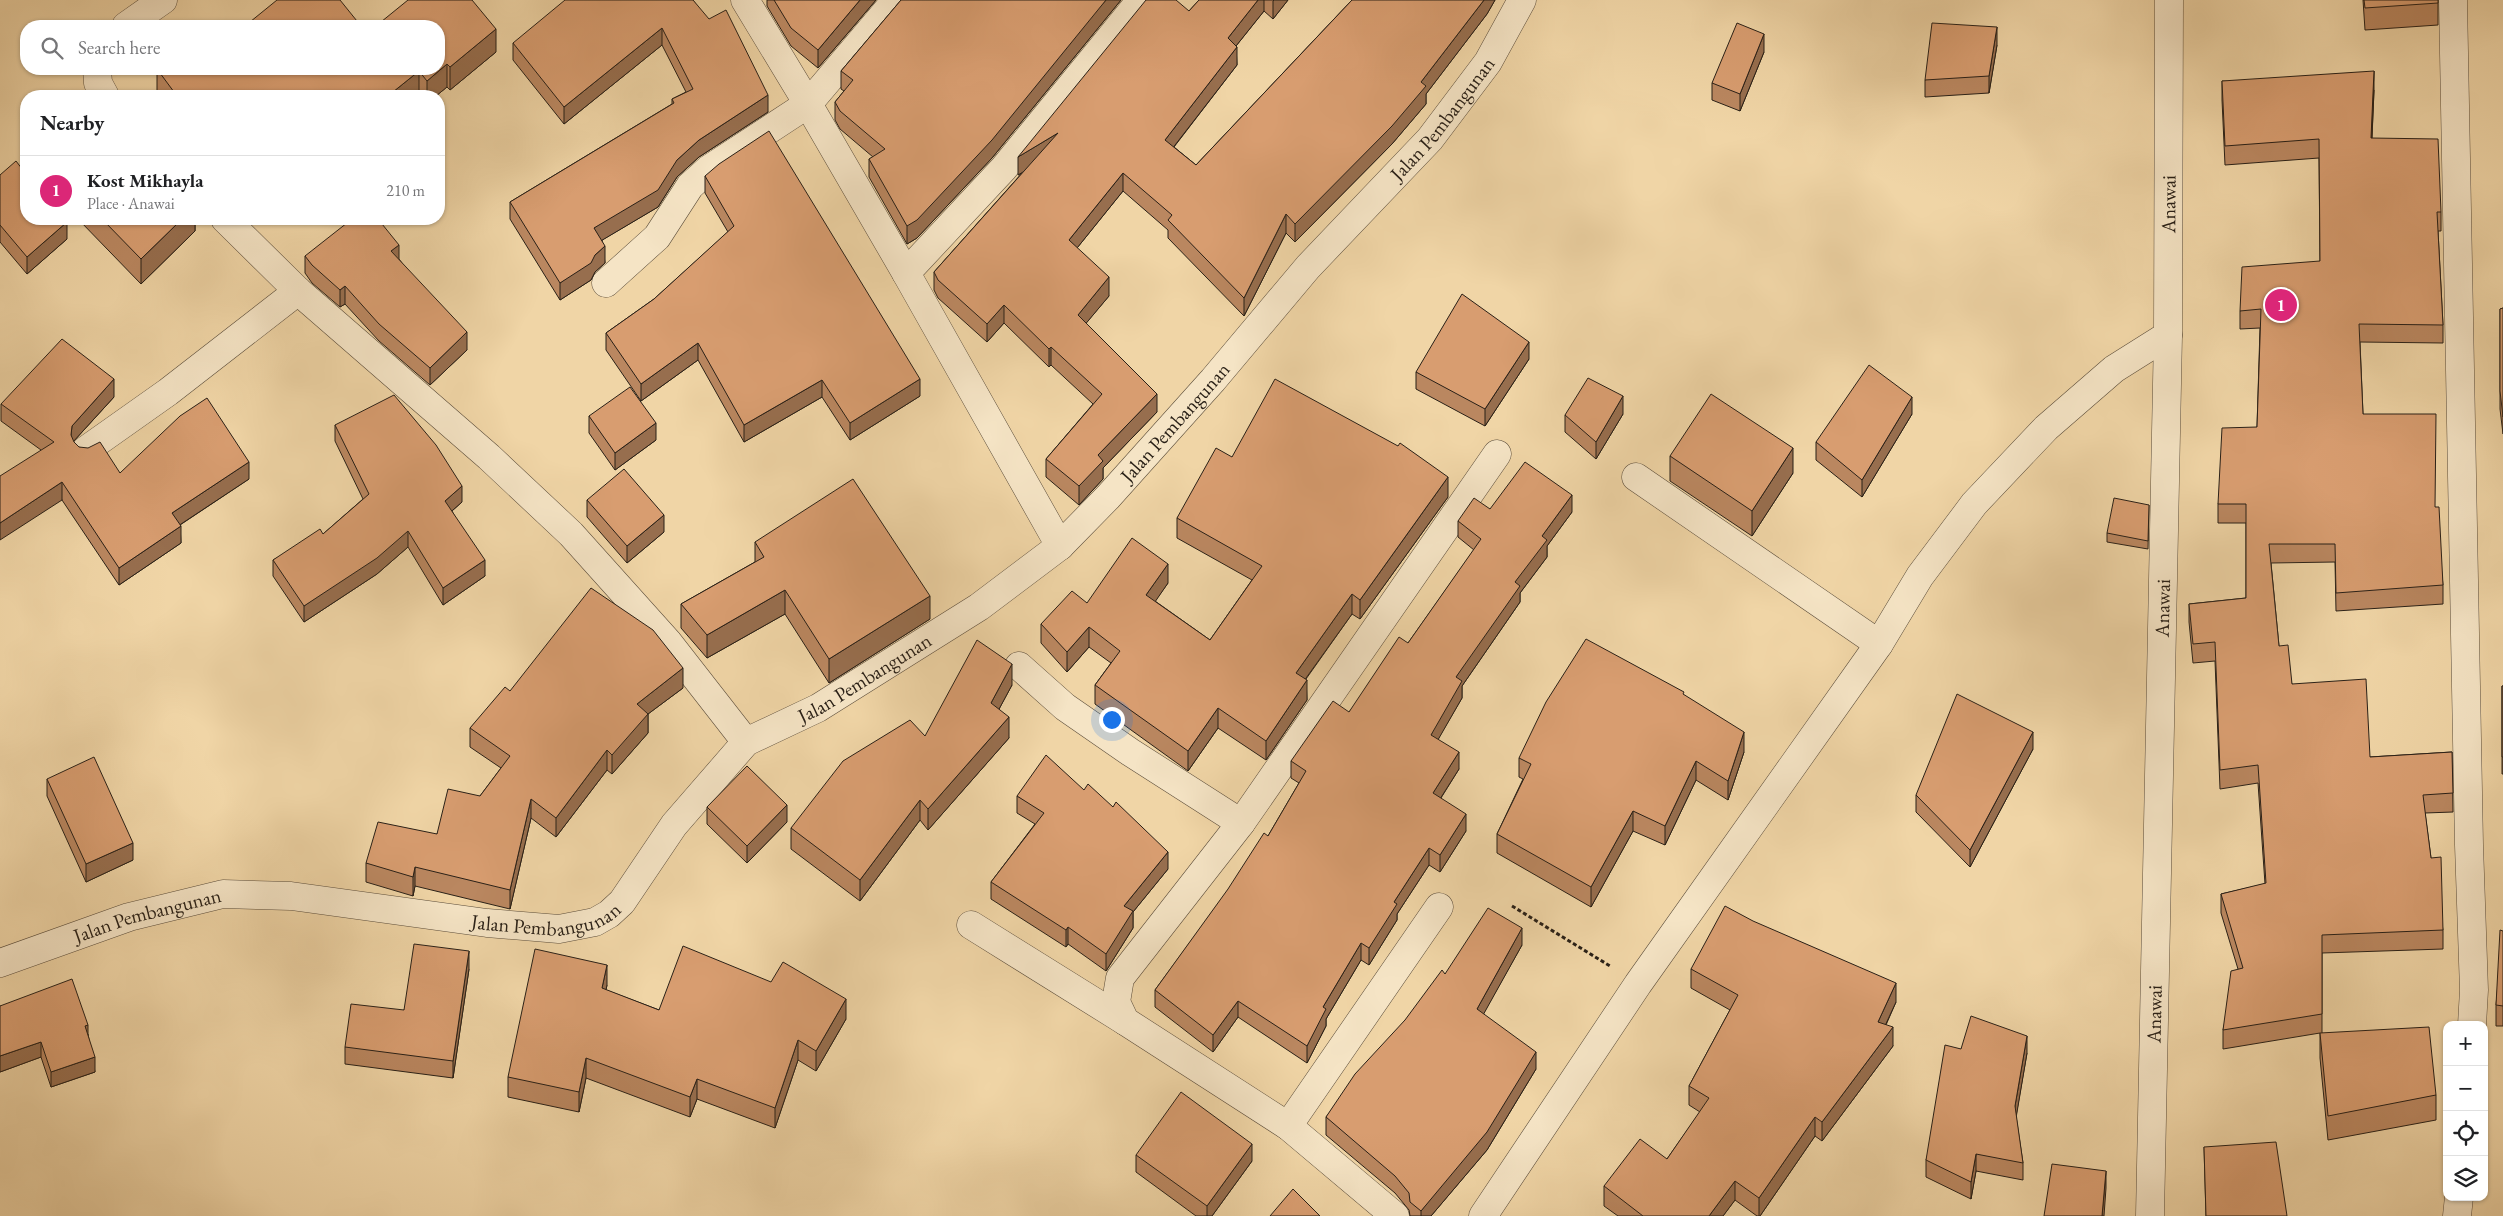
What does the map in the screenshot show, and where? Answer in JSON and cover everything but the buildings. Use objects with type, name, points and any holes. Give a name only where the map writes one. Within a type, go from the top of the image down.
[{"type":"street","points":[[135,20],[163,0]]},
{"type":"street","points":[[744,0],[808,104],[906,273],[1060,546]]},
{"type":"street","points":[[606,283],[657,237],[690,186],[709,169],[808,104],[896,0]]},
{"type":"street","points":[[906,273],[1004,168],[1141,0]]},
{"type":"street","name":"Jalan Pembangunan","points":[[0,963],[129,917],[223,894],[291,896],[487,923],[559,929],[595,922],[609,914],[622,902],[674,825],[746,742],[818,708],[979,607],[1060,546],[1108,497],[1213,380],[1308,268],[1430,139],[1488,62],[1522,0]]},
{"type":"street","name":"Anawai","points":[[2150,1216],[2168,335],[2169,0]]},
{"type":"street","points":[[2453,0],[2469,845],[2474,990],[2472,1021]]},
{"type":"street","points":[[97,75],[98,83],[102,90]]},
{"type":"street","points":[[231,225],[298,291],[488,457],[571,534],[668,642],[746,742]]},
{"type":"street","points":[[86,450],[168,392],[298,291]]},
{"type":"street","points":[[1482,1216],[1638,984],[1879,644],[1920,576],[1974,504],[2046,428],[2114,369],[2168,335]]},
{"type":"street","points":[[1125,1021],[1116,1002],[1120,978],[1241,823],[1497,454]]},
{"type":"street","points":[[1636,477],[1879,644]]},
{"type":"street","points":[[1019,666],[1065,707],[1130,752],[1241,823]]},
{"type":"street","points":[[1288,1126],[1439,907]]},
{"type":"street","points":[[971,926],[1125,1021],[1288,1126],[1395,1216]]},
{"type":"street","points":[[2457,1216],[2459,1201]]},
{"type":"path","points":[[1512,906],[1638,984]]},
{"type":"place","name":"Kost Mikhayla","points":[[2281,305]]}]
